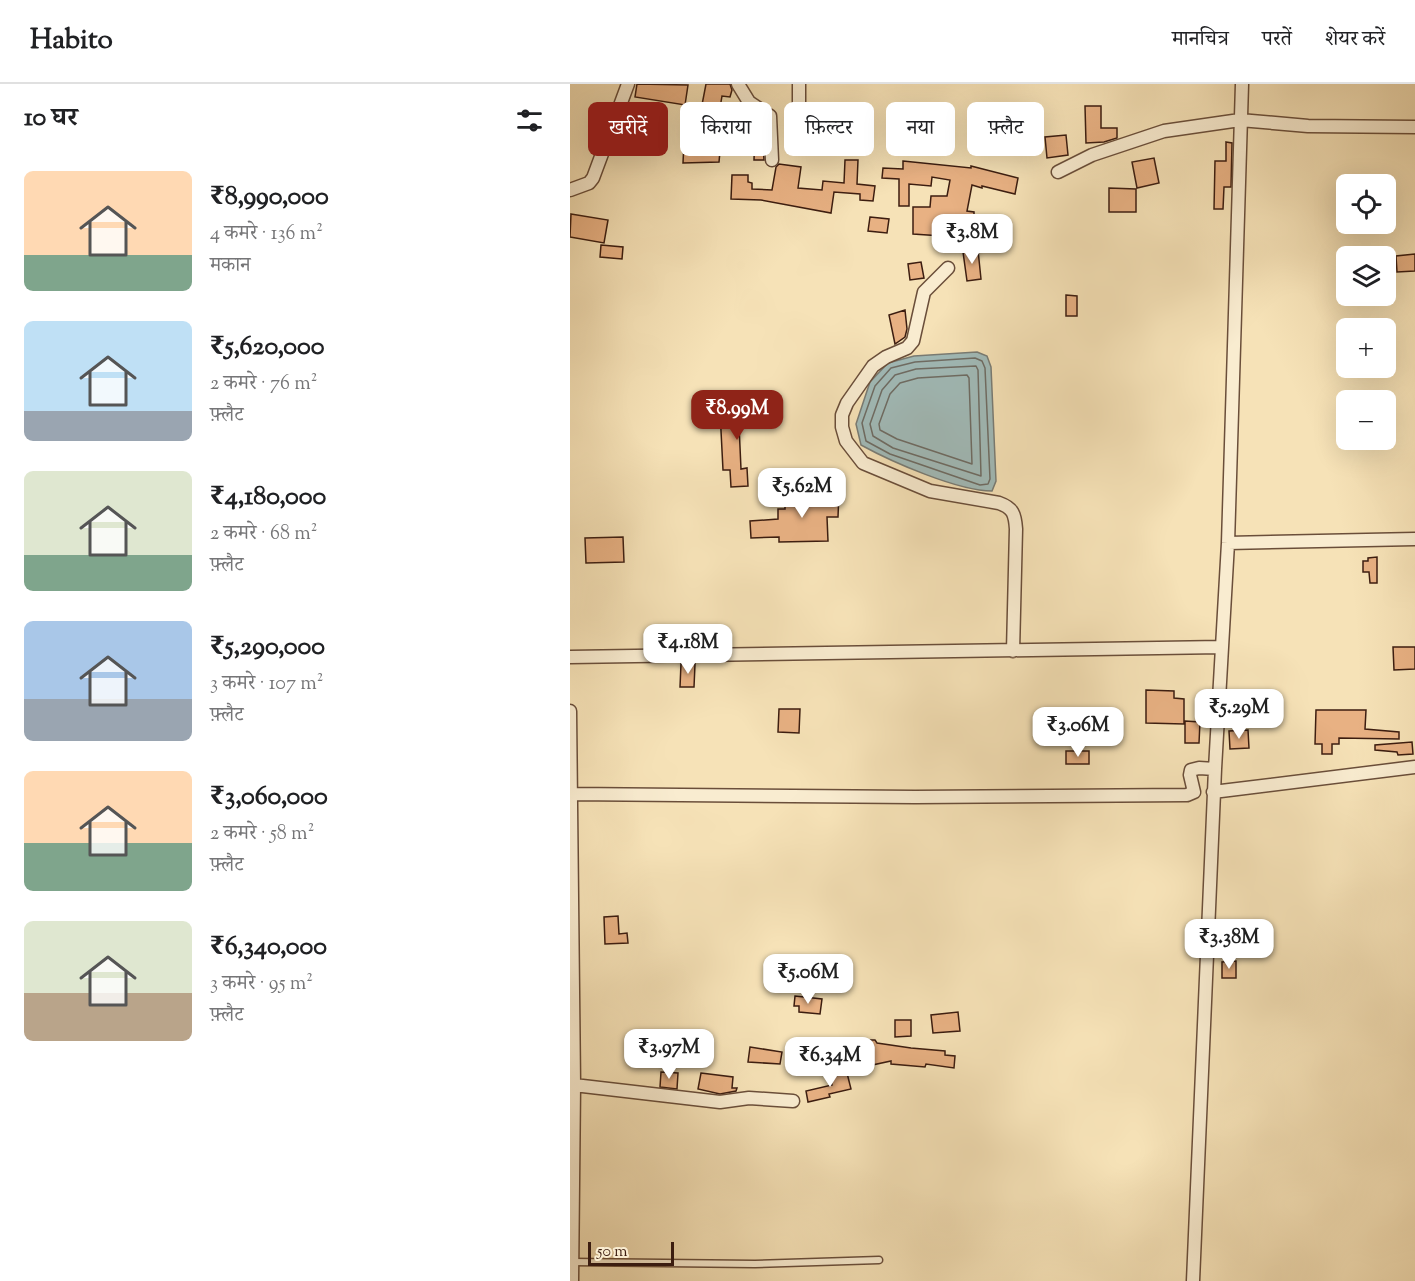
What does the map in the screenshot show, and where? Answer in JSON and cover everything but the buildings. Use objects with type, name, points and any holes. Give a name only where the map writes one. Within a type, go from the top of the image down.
[{"type":"street","points":[[570,190],[589,183],[593,178],[628,84]]},
{"type":"street","points":[[738,84],[749,102],[770,116],[772,160]]},
{"type":"street","points":[[799,84],[799,102]]},
{"type":"street","points":[[1193,1281],[1215,769],[1228,543],[1242,84]]},
{"type":"street","points":[[1058,172],[1101,152],[1164,131],[1240,120],[1308,126],[1415,127]]},
{"type":"street","points":[[948,268],[924,292],[913,341],[907,348],[886,357],[873,366],[847,403],[842,415],[842,427],[846,441],[863,463],[930,491],[999,503],[1013,511],[1016,529],[1012,651]]},
{"type":"street","points":[[1228,543],[1415,539]]},
{"type":"street","points":[[570,657],[1221,647]]},
{"type":"street","points":[[570,711],[572,1281]]},
{"type":"street","points":[[1214,792],[1415,766]]},
{"type":"street","points":[[571,794],[904,797],[1187,795],[1194,792],[1191,770],[1215,769]]},
{"type":"street","points":[[573,1085],[720,1102],[748,1098],[793,1101]]},
{"type":"lane","points":[[572,1262],[755,1264],[879,1260]]},
{"type":"water","points":[[977,352],[987,356],[991,367],[996,481],[992,491],[978,490],[944,481],[907,467],[861,445],[856,424],[870,382],[888,363],[914,356]]}]
